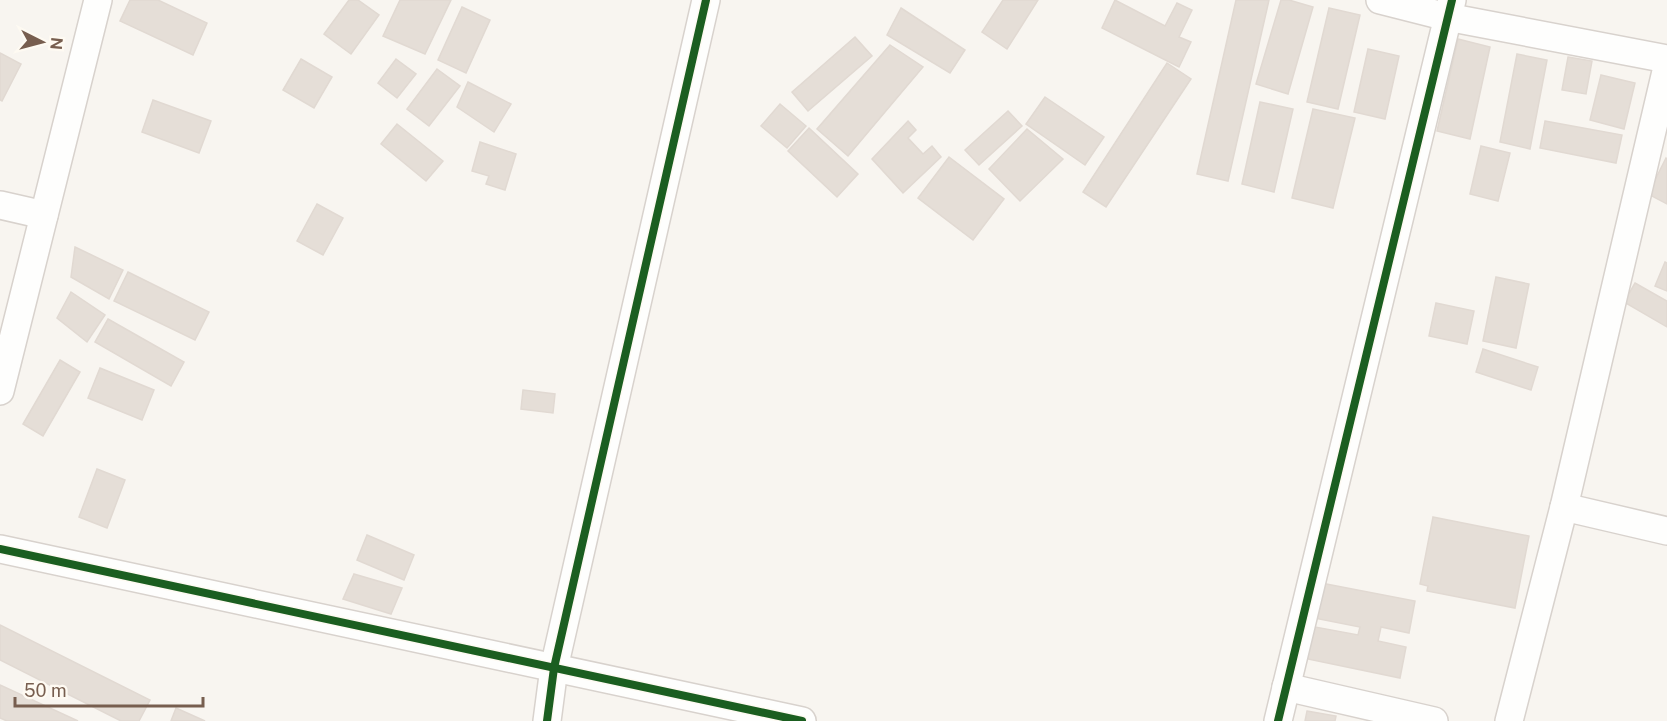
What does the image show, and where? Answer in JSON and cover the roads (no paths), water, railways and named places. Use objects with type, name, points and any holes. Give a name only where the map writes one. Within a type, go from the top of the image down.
[{"type":"street","points":[[0,391],[98,0]]},
{"type":"street","points":[[547,721],[554,668],[706,0]]},
{"type":"street","points":[[1380,0],[1449,8],[1667,59]]},
{"type":"street","points":[[1278,721],[1449,8]]},
{"type":"street","points":[[1509,721],[1564,507],[1667,67]]},
{"type":"street","points":[[0,205],[44,215]]},
{"type":"street","points":[[1564,507],[1667,531]]},
{"type":"street","points":[[0,549],[802,721]]},
{"type":"street","points":[[1286,687],[1434,721]]}]
